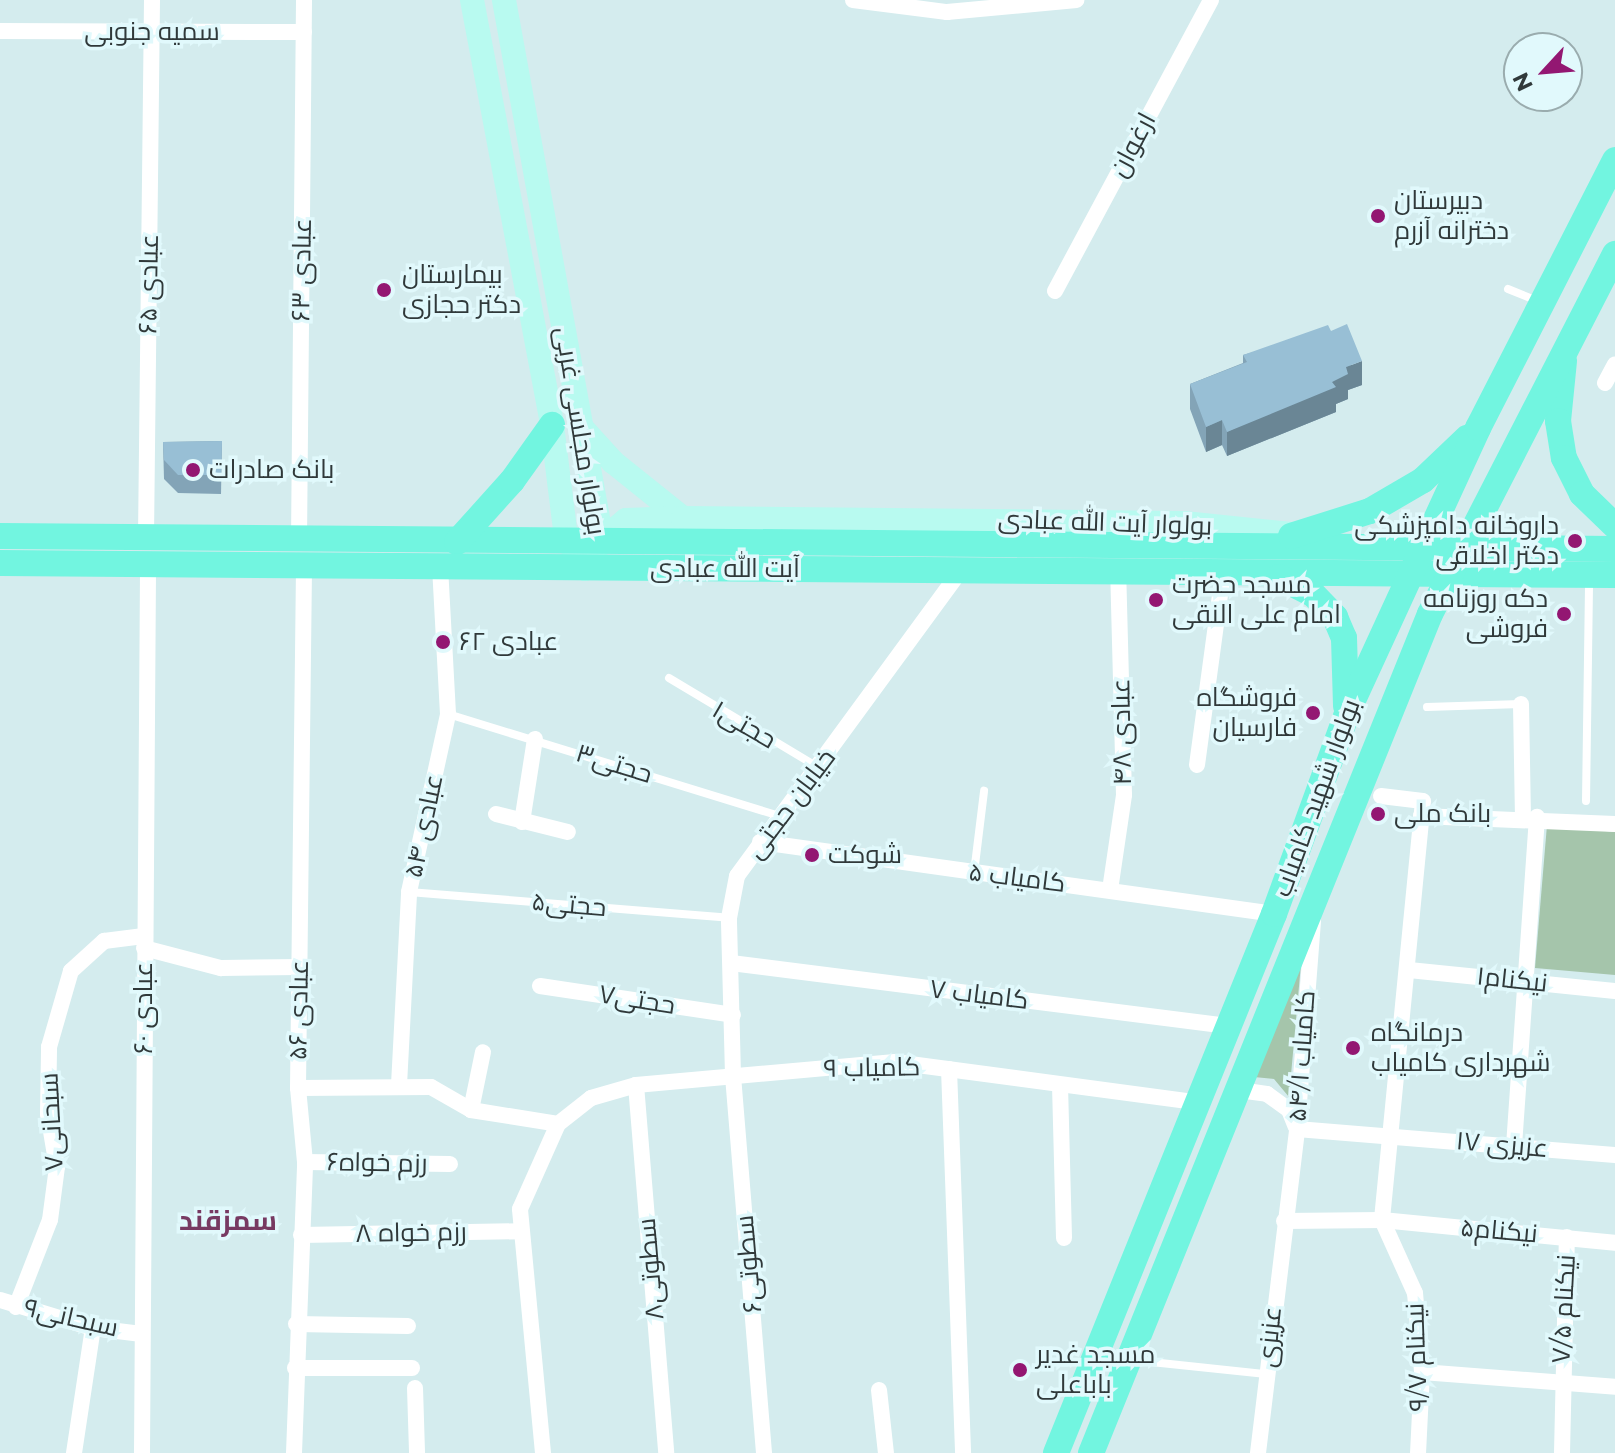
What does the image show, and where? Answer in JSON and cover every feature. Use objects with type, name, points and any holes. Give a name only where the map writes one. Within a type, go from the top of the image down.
[{"type":"main road","name":"بولوار مجلسی غربی","points":[[472,0],[552,425],[566,538],[585,569],[602,540],[504,0]]},
{"type":"main road","name":"بولوار شهید کامیاب","points":[[1056,1453],[1195,1102],[1274,914],[1347,713],[1478,428],[1615,160]]},
{"type":"main road","name":"بولوار شهید کامیاب","points":[[1091,1453],[1315,891],[1451,573],[1566,344],[1615,254]]},
{"type":"main road","points":[[1566,344],[1558,421],[1564,458],[1582,494],[1615,526]]},
{"type":"main road","points":[[457,542],[512,481],[552,425]]},
{"type":"main road","points":[[1235,544],[1299,535],[1370,511],[1423,480],[1478,428]]},
{"type":"main road","points":[[584,430],[632,478],[683,518]]},
{"type":"main road","name":"بولوار آیت الله عبادی","points":[[602,540],[626,520],[683,518],[1184,523],[1423,547],[1615,549]]},
{"type":"main road","name":"آیت الله عبادی","points":[[0,536],[147,550],[302,553],[440,567],[1451,573]]},
{"type":"main road","name":"آیت الله عبادی","points":[[302,553],[566,538],[1423,547]]},
{"type":"main road","name":"آیت الله عبادی","points":[[0,563],[147,550]]},
{"type":"main road","points":[[1268,572],[1313,594],[1335,617],[1344,638],[1347,713]]},
{"type":"main road","points":[[1451,573],[1602,575]]},
{"type":"street","name":"عبادی ۶۵","points":[[147,550],[152,0]]},
{"type":"street","name":"عبادی ۶۳","points":[[302,553],[304,0]]},
{"type":"street","points":[[853,0],[947,12],[1076,0]]},
{"type":"street","name":"ارغوان","points":[[1055,291],[1211,0]]},
{"type":"street","name":"سمیه جنوبی","points":[[0,31],[304,32]]},
{"type":"street","points":[[1605,383],[1615,364]]},
{"type":"street","name":"عبادی ۶۰","points":[[142,1453],[147,550]]},
{"type":"street","name":"عبادی ۵۶","points":[[294,1453],[296,1324],[305,1162],[298,1088],[302,553]]},
{"type":"street","name":"عبادی ۵۴","points":[[399,1085],[409,892],[448,714],[440,567]]},
{"type":"street","name":"خیابان حجتی","points":[[733,1075],[729,918],[737,876],[780,816],[821,768],[961,570]]},
{"type":"street","name":"عبادی ۴۸","points":[[1110,890],[1124,795],[1118,572]]},
{"type":"street","points":[[1197,765],[1223,572]]},
{"type":"street","points":[[1514,1146],[1527,981],[1530,817],[1521,704]]},
{"type":"street","points":[[522,822],[535,739]]},
{"type":"street","points":[[1381,796],[1423,801],[1409,970],[1382,1220]]},
{"type":"street","points":[[496,814],[568,832]]},
{"type":"street","points":[[1421,816],[1530,817],[1615,824]]},
{"type":"street","name":"کامیاب ۵","points":[[760,842],[1274,914]]},
{"type":"street","name":"کامیاب ۵۴/۱","points":[[1284,1221],[1297,1129],[1315,891]]},
{"type":"street","name":"سبحانی۷","points":[[16,1307],[50,1220],[57,1167],[48,1114],[49,1047],[71,971],[104,941],[144,942]]},
{"type":"street","points":[[144,942],[221,968],[300,967]]},
{"type":"street","name":"کامیاب ۷","points":[[731,963],[1228,1026]]},
{"type":"street","name":"نیکنام۱","points":[[1409,970],[1615,991]]},
{"type":"street","name":"حجتی۷","points":[[540,986],[733,1015]]},
{"type":"street","points":[[471,1110],[483,1052]]},
{"type":"street","name":"کامیاب ۹","points":[[558,1124],[591,1098],[636,1085],[895,1062],[1195,1102]]},
{"type":"street","points":[[949,1069],[963,1453]]},
{"type":"street","name":"سطوتی۶","points":[[733,1075],[764,1453]]},
{"type":"street","name":"سطوتی۸","points":[[636,1085],[666,1453]]},
{"type":"street","points":[[1060,1085],[1064,1238]]},
{"type":"street","points":[[298,1088],[431,1087],[471,1110],[558,1124],[520,1209],[543,1453]]},
{"type":"street","points":[[1228,1104],[1246,1091],[1267,1094],[1289,1110],[1297,1129]]},
{"type":"street","name":"عزیزی ۱۷","points":[[1297,1129],[1615,1155]]},
{"type":"street","name":"رزم خواه۶","points":[[305,1162],[450,1164]]},
{"type":"street","name":"نیکنام۵","points":[[1284,1221],[1382,1220],[1615,1243]]},
{"type":"street","name":"نیکنام ۹/۷","points":[[1382,1220],[1415,1293],[1422,1372],[1418,1453]]},
{"type":"street","name":"عزیزی","points":[[1258,1453],[1284,1221]]},
{"type":"street","name":"رزم خواه ۸","points":[[301,1235],[521,1231]]},
{"type":"street","name":"نیکنام ۷/۵","points":[[1562,1453],[1560,1381],[1567,1237]]},
{"type":"street","name":"سبحانی۹","points":[[0,1300],[93,1328],[142,1334]]},
{"type":"street","points":[[296,1324],[408,1326]]},
{"type":"street","points":[[74,1453],[93,1328]]},
{"type":"street","points":[[295,1368],[412,1368]]},
{"type":"street","points":[[1422,1372],[1615,1387]]},
{"type":"street","points":[[415,1388],[417,1453]]},
{"type":"street","points":[[879,1390],[886,1453]]},
{"type":"lane","points":[[1508,289],[1542,303]]},
{"type":"lane","points":[[1586,801],[1602,575]]},
{"type":"lane","name":"حجتی۱","points":[[669,678],[821,768]]},
{"type":"lane","points":[[1427,707],[1521,704]]},
{"type":"lane","name":"حجتی۳","points":[[448,714],[780,816]]},
{"type":"lane","points":[[974,873],[984,791]]},
{"type":"lane","name":"حجتی۵","points":[[409,892],[729,918]]},
{"type":"lane","points":[[1128,1359],[1266,1374]]},
{"type":"green space","points":[[1547,825],[1615,832],[1615,975],[1535,968]]},
{"type":"green space","points":[[1301,964],[1289,1097],[1274,1079],[1254,1077]]},
{"type":"building","points":[[1347,324],[1362,361],[1346,367],[1348,374],[1332,382],[1336,387],[1227,432],[1222,420],[1206,427],[1190,384],[1247,362],[1243,355],[1328,325],[1331,331]]},
{"type":"building","points":[[222,441],[221,475],[178,475],[164,460],[163,442]]},
{"type":"place","name":"دبیرستان دخترانه آزرم","points":[[1378,216]]},
{"type":"place","name":"بیمارستان دکتر حجازی","points":[[384,290]]},
{"type":"place","name":"بانک صادرات","points":[[193,470]]},
{"type":"place","name":"داروخانه دامپزشکی دکتر اخلاقی","points":[[1575,541]]},
{"type":"place","name":"مسجد حضرت امام علی النقی","points":[[1156,600]]},
{"type":"place","name":"دکه روزنامه فروشی","points":[[1564,614]]},
{"type":"place","name":"عبادی ۶۲","points":[[443,642]]},
{"type":"place","name":"فروشگاه فارسیان","points":[[1313,713]]},
{"type":"place","name":"بانک ملی","points":[[1378,814]]},
{"type":"place","name":"شوكت","points":[[812,855]]},
{"type":"place","name":"درمانگاه شهرداری کامیاب","points":[[1353,1048]]},
{"type":"place","name":"مسجد غدیر باباعلی","points":[[1020,1370]]},
{"type":"district","name":"سمزقند","points":[[228,1220]]}]
